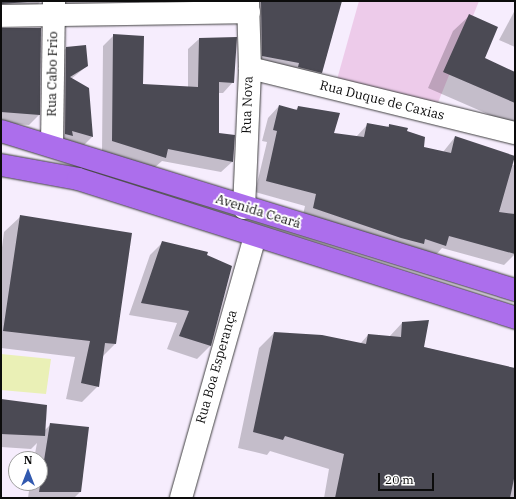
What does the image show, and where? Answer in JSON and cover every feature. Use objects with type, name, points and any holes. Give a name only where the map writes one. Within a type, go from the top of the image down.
[{"type":"main road","name":"Avenida Ceará","points":[[1,131],[244,208],[515,290]]},
{"type":"main road","name":"Avenida Ceará","points":[[1,165],[78,179],[515,318]]},
{"type":"street","points":[[1,16],[54,8],[248,6]]},
{"type":"street","name":"Rua Nova","points":[[244,208],[250,68],[248,6]]},
{"type":"street","name":"Rua Cabo Frio","points":[[52,146],[54,8]]},
{"type":"street","name":"Rua Duque de Caxias","points":[[250,68],[515,133]]},
{"type":"street","name":"Rua Boa Esperança","points":[[181,498],[255,236]]},
{"type":"shaded area","points":[[359,1],[479,1],[435,110],[336,83]]},
{"type":"shaded area","points":[[1,354],[51,359],[46,394],[1,390]]},
{"type":"building","points":[[1,1],[41,1],[1,4]]},
{"type":"building","points":[[261,1],[342,1],[322,73],[298,67],[299,63],[262,56]]},
{"type":"building","points":[[469,14],[498,27],[485,58],[515,72],[515,103],[443,72]]},
{"type":"building","points":[[1,28],[41,28],[40,115],[1,112]]},
{"type":"building","points":[[113,34],[144,36],[143,84],[198,87],[199,38],[237,37],[234,83],[219,82],[219,133],[235,135],[233,162],[168,149],[166,158],[112,141]]},
{"type":"building","points":[[86,45],[88,66],[70,77],[89,88],[93,137],[72,131],[73,136],[65,134],[66,47]]},
{"type":"building","points":[[279,105],[297,110],[298,106],[340,113],[334,133],[364,137],[367,123],[389,127],[389,124],[408,128],[407,131],[425,137],[424,147],[451,153],[455,136],[515,156],[499,212],[515,214],[515,254],[449,236],[446,246],[425,239],[424,244],[401,238],[313,208],[316,194],[266,181],[277,131],[273,130]]},
{"type":"building","points":[[20,215],[132,233],[116,344],[105,343],[99,387],[81,383],[90,341],[3,331]]},
{"type":"building","points":[[162,241],[208,252],[207,255],[232,266],[211,346],[179,336],[189,311],[141,303]]},
{"type":"building","points":[[429,320],[424,347],[515,368],[515,474],[510,498],[335,498],[344,454],[285,436],[283,440],[253,432],[274,332],[322,335],[366,344],[368,334],[401,337],[402,322]]},
{"type":"building","points":[[1,399],[47,405],[45,436],[1,434]]},
{"type":"building","points":[[50,423],[89,427],[81,492],[39,492],[48,491],[48,451],[46,451]]}]
